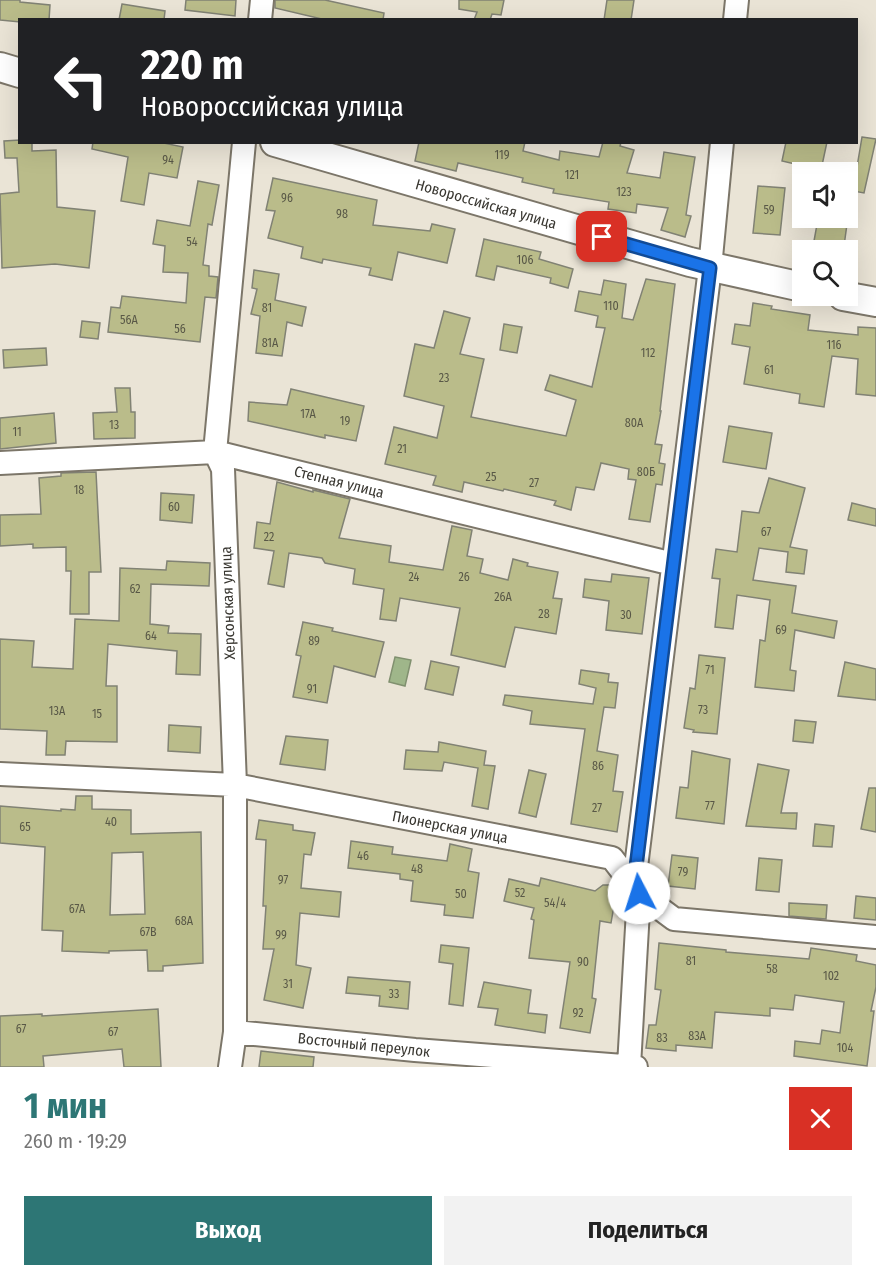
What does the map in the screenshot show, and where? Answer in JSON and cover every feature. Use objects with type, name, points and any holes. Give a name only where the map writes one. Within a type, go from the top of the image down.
[{"type":"street","points":[[260,18],[262,0]]},
{"type":"street","points":[[735,18],[737,0]]},
{"type":"street","points":[[0,67],[18,72]]},
{"type":"street","name":"Херсонская улица","points":[[230,1067],[235,1032],[235,785],[223,469],[215,452],[244,144]]},
{"type":"street","name":"Новороссийская улица","points":[[282,144],[710,268],[792,285]]},
{"type":"street","points":[[629,1066],[639,893],[636,867],[710,268],[722,144]]},
{"type":"street","points":[[858,299],[876,302]]},
{"type":"street","name":"Степная улица","points":[[0,463],[215,452],[673,564]]},
{"type":"street","name":"Пионерская улица","points":[[0,774],[235,785],[612,858],[639,893],[674,919],[876,937]]},
{"type":"street","name":"Восточный переулок","points":[[235,1032],[415,1050],[636,1067]]},
{"type":"shaded area","points":[[395,657],[411,660],[405,686],[389,682]]},
{"type":"building","points":[[0,0],[20,0],[20,2],[50,5],[49,18],[18,18],[18,22],[0,20]]},
{"type":"building","points":[[186,0],[236,0],[235,16],[185,10]]},
{"type":"building","points":[[275,0],[325,0],[384,13],[383,18],[318,18],[275,8]]},
{"type":"building","points":[[459,0],[504,0],[501,15],[492,14],[491,18],[475,18],[477,12],[459,9]]},
{"type":"building","points":[[607,0],[634,0],[631,18],[604,18]]},
{"type":"building","points":[[122,4],[165,11],[164,18],[119,18]]},
{"type":"building","points":[[862,137],[876,139],[864,193],[858,192],[858,162]]},
{"type":"building","points":[[18,140],[18,144],[32,144],[32,151],[56,150],[57,207],[95,211],[89,268],[55,264],[2,268],[0,194],[19,192],[17,158],[5,158],[4,141]]},
{"type":"building","points":[[93,144],[169,144],[183,147],[177,178],[149,173],[144,205],[121,201],[128,157],[92,149]]},
{"type":"building","points":[[419,144],[525,144],[523,151],[559,160],[560,151],[599,157],[602,144],[620,144],[620,146],[634,150],[627,173],[660,178],[664,152],[695,157],[686,215],[691,216],[685,237],[661,230],[668,208],[637,204],[636,213],[608,209],[609,202],[553,193],[554,189],[522,182],[523,178],[458,163],[456,171],[415,161]]},
{"type":"building","points":[[786,144],[827,144],[823,162],[792,163],[782,161]]},
{"type":"building","points":[[273,178],[377,200],[373,225],[430,231],[432,224],[455,229],[447,263],[398,252],[392,280],[369,275],[371,268],[323,259],[322,263],[301,258],[303,247],[268,238],[275,211],[266,210]]},
{"type":"building","points":[[198,181],[219,185],[212,225],[208,224],[203,265],[209,266],[209,276],[218,277],[216,298],[205,297],[200,342],[108,332],[111,307],[120,308],[122,296],[186,303],[188,273],[163,272],[165,246],[153,244],[157,220],[190,226]]},
{"type":"building","points":[[758,186],[785,188],[780,235],[753,233]]},
{"type":"building","points":[[816,228],[846,228],[845,240],[814,240]]},
{"type":"building","points":[[484,239],[541,252],[539,259],[573,269],[568,288],[550,283],[551,278],[497,266],[494,280],[476,276]]},
{"type":"building","points":[[254,270],[279,274],[275,300],[306,307],[302,326],[287,322],[282,356],[256,353],[260,316],[251,314],[257,289],[252,288]]},
{"type":"building","points":[[646,279],[675,284],[661,411],[655,444],[662,445],[659,463],[665,464],[662,485],[656,484],[650,522],[629,519],[636,480],[628,479],[629,469],[601,463],[594,490],[576,487],[571,510],[554,505],[556,501],[504,489],[503,491],[464,482],[462,492],[433,485],[436,476],[385,464],[394,427],[437,438],[444,406],[404,396],[415,344],[434,348],[444,311],[470,318],[460,354],[484,359],[471,417],[566,436],[576,400],[545,390],[550,375],[592,387],[605,328],[596,327],[598,316],[575,311],[579,291],[601,295],[604,280],[626,284],[622,318],[633,320]]},
{"type":"building","points":[[753,303],[772,306],[771,309],[810,315],[808,330],[858,335],[858,327],[876,328],[876,396],[856,394],[858,359],[832,356],[824,407],[799,403],[800,394],[744,384],[750,347],[732,344],[735,324],[750,326]]},
{"type":"building","points":[[82,321],[100,323],[98,339],[80,337]]},
{"type":"building","points":[[504,324],[522,327],[517,353],[500,350]]},
{"type":"building","points":[[46,348],[47,365],[4,368],[3,350]]},
{"type":"building","points":[[115,388],[130,388],[131,412],[135,412],[135,438],[94,439],[93,413],[117,412]]},
{"type":"building","points":[[291,389],[364,406],[356,441],[325,435],[325,438],[248,421],[249,402],[287,405]]},
{"type":"building","points":[[54,413],[56,443],[0,449],[0,418]]},
{"type":"building","points":[[729,426],[772,433],[766,469],[723,462]]},
{"type":"building","points":[[96,472],[101,572],[89,572],[89,614],[70,614],[71,571],[66,571],[66,547],[33,548],[33,544],[0,546],[0,515],[41,514],[39,478],[61,476],[61,473]]},
{"type":"building","points":[[769,478],[805,488],[790,547],[807,550],[804,574],[786,572],[788,552],[759,548],[753,580],[796,586],[792,613],[837,621],[834,638],[795,630],[790,670],[796,671],[794,691],[755,687],[760,640],[765,641],[770,600],[737,595],[733,629],[715,627],[720,579],[712,578],[716,549],[737,552],[742,511],[759,513]]},
{"type":"building","points":[[277,482],[350,499],[339,538],[391,546],[389,562],[443,570],[452,526],[472,530],[467,556],[483,559],[480,573],[508,580],[513,559],[528,563],[527,566],[558,572],[553,598],[562,599],[556,634],[515,627],[505,667],[451,655],[460,608],[400,598],[396,621],[380,619],[384,589],[353,584],[355,569],[325,563],[322,558],[289,553],[284,587],[268,584],[274,551],[254,548],[257,522],[270,524]]},
{"type":"building","points":[[161,493],[194,495],[192,523],[160,520]]},
{"type":"building","points":[[852,503],[876,509],[876,526],[848,520]]},
{"type":"building","points":[[167,561],[210,563],[209,586],[151,584],[150,624],[169,626],[168,633],[201,634],[200,675],[176,674],[177,651],[108,644],[106,686],[117,686],[117,742],[66,741],[65,755],[46,755],[47,731],[0,729],[0,639],[34,641],[32,667],[73,669],[75,619],[119,621],[120,568],[166,570]]},
{"type":"building","points":[[612,574],[649,578],[642,634],[606,630],[609,601],[583,597],[585,579],[611,582]]},
{"type":"building","points":[[303,622],[384,642],[375,677],[334,666],[327,703],[293,697],[301,656],[296,655]]},
{"type":"building","points":[[699,655],[725,658],[717,734],[693,732],[694,730],[684,728],[690,688],[695,689]]},
{"type":"building","points":[[431,661],[459,667],[453,695],[425,689]]},
{"type":"building","points":[[845,662],[876,669],[876,700],[838,696]]},
{"type":"building","points":[[581,670],[609,674],[608,682],[618,683],[615,708],[604,707],[597,751],[618,755],[613,791],[623,792],[617,832],[571,824],[585,729],[530,724],[532,711],[503,705],[505,695],[593,704],[596,688],[579,684]]},
{"type":"building","points":[[795,720],[816,722],[813,743],[793,741]]},
{"type":"building","points":[[169,725],[201,727],[200,753],[168,751]]},
{"type":"building","points":[[286,736],[328,740],[325,770],[280,764]]},
{"type":"building","points":[[439,742],[486,751],[484,765],[495,766],[488,809],[472,806],[478,768],[444,762],[442,771],[404,769],[406,750],[438,752]]},
{"type":"building","points":[[692,751],[730,759],[724,824],[676,818],[680,787],[688,788]]},
{"type":"building","points":[[758,764],[789,770],[781,813],[797,813],[796,829],[746,826]]},
{"type":"building","points":[[529,770],[546,774],[536,817],[519,813]]},
{"type":"building","points":[[869,788],[876,788],[876,832],[861,829]]},
{"type":"building","points":[[76,796],[92,796],[92,809],[131,810],[131,834],[201,832],[203,963],[163,966],[163,971],[148,971],[147,950],[109,951],[109,953],[62,951],[63,931],[42,930],[45,847],[0,843],[0,806],[75,810]],"holes":[[[143,852],[145,914],[110,915],[112,853]]]},
{"type":"building","points":[[259,820],[293,825],[293,830],[315,833],[311,855],[304,854],[301,888],[341,892],[339,917],[300,913],[296,965],[311,968],[303,1008],[264,1000],[274,949],[263,949],[266,906],[263,906],[266,840],[256,839]]},
{"type":"building","points":[[815,824],[834,826],[832,847],[813,846]]},
{"type":"building","points":[[351,841],[393,847],[392,854],[447,861],[450,844],[472,849],[468,871],[479,873],[473,918],[444,915],[445,905],[411,901],[413,881],[400,879],[400,874],[348,868]]},
{"type":"building","points":[[672,855],[698,858],[695,889],[668,886]]},
{"type":"building","points":[[759,858],[782,860],[779,892],[756,890]]},
{"type":"building","points":[[541,878],[595,891],[603,885],[610,885],[615,891],[611,923],[600,921],[592,998],[596,999],[590,1033],[560,1028],[570,962],[529,958],[534,920],[531,919],[534,908],[504,901],[509,879],[539,886]]},
{"type":"building","points":[[856,896],[876,898],[876,920],[854,918]]},
{"type":"building","points":[[789,903],[827,905],[826,919],[789,916]]},
{"type":"building","points":[[659,943],[726,950],[726,952],[809,959],[811,948],[857,955],[856,961],[876,965],[876,987],[871,1011],[874,1011],[867,1066],[794,1056],[795,1041],[820,1044],[822,1030],[840,1033],[844,1002],[795,995],[793,1010],[770,1008],[770,1016],[715,1012],[712,1048],[676,1045],[676,1051],[646,1048],[649,1025],[656,1025],[661,990],[655,989]]},
{"type":"building","points":[[441,945],[469,948],[463,1006],[449,1004],[453,964],[439,962]]},
{"type":"building","points":[[348,977],[410,982],[408,1009],[379,1006],[380,996],[346,993]]},
{"type":"building","points":[[484,982],[531,990],[528,1013],[547,1015],[545,1033],[495,1025],[498,1009],[478,1007]]},
{"type":"building","points":[[158,1009],[161,1067],[124,1067],[122,1049],[43,1056],[44,1067],[0,1067],[0,1016],[42,1014],[42,1016]]},
{"type":"building","points":[[261,1051],[314,1057],[313,1067],[259,1067]]},
{"type":"route","points":[[602,237],[710,268],[636,867],[639,893]]}]
